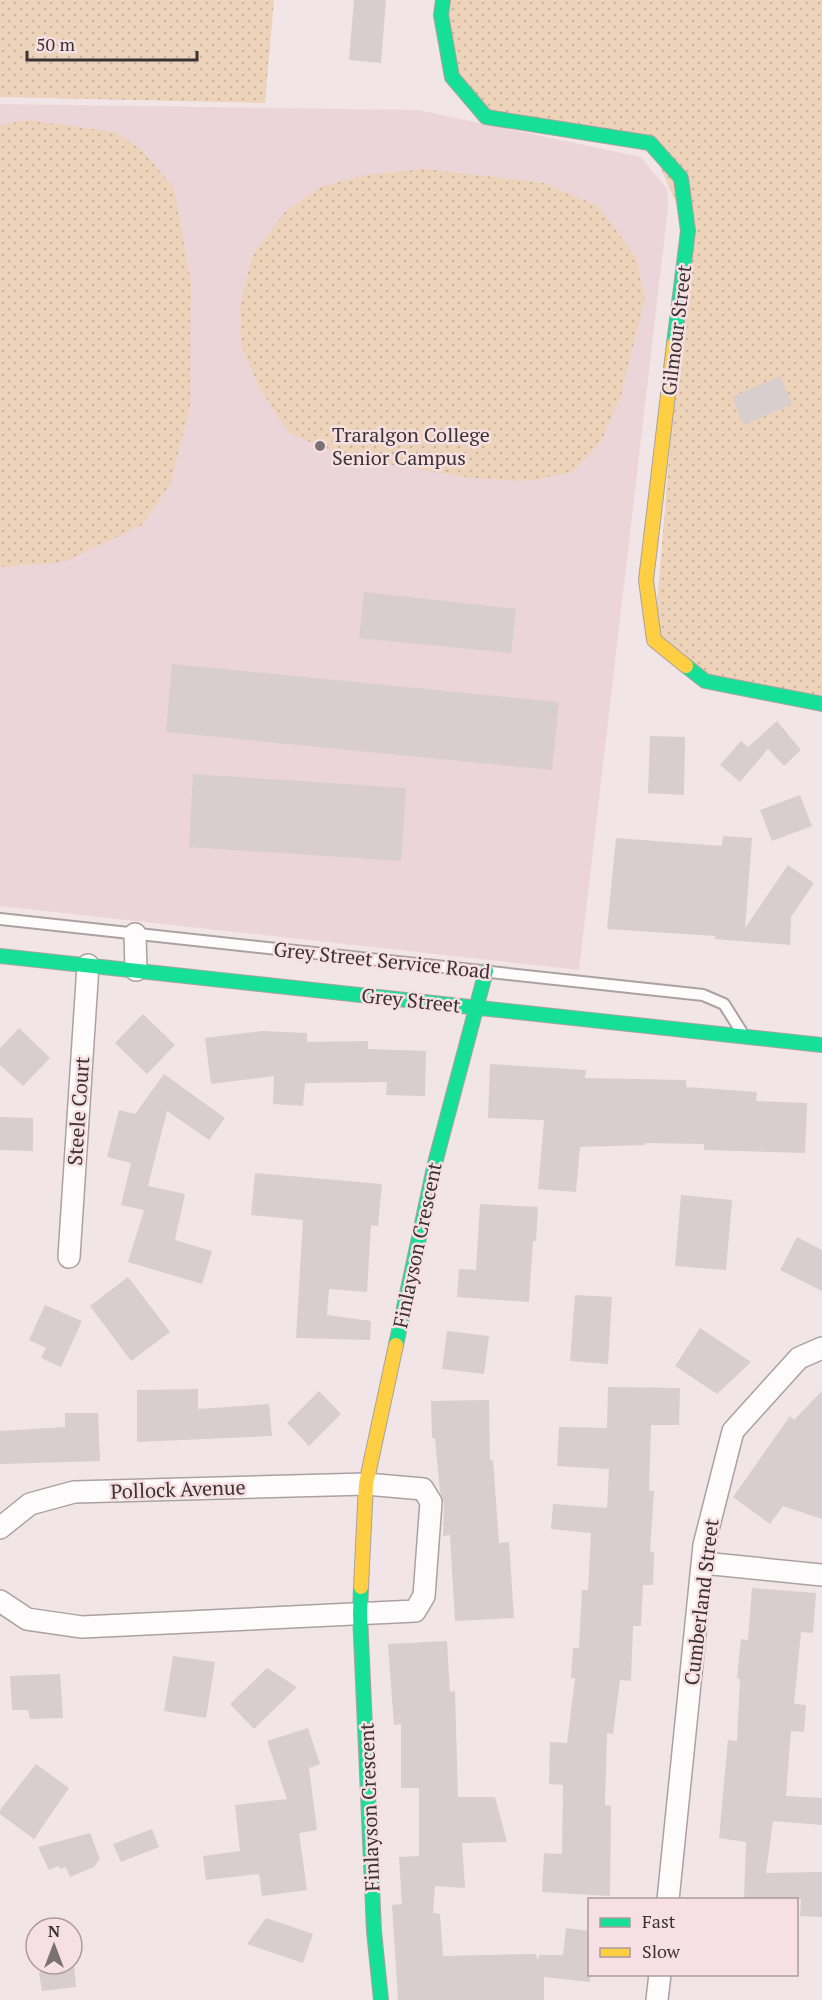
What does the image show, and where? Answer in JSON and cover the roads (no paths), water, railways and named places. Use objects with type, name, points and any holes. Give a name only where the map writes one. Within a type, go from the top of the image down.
[{"type":"street","name":"Gilmour Street","points":[[443,0],[441,15],[452,77],[486,117],[650,143],[681,178],[688,231],[646,580],[654,640],[705,681],[822,705]]},
{"type":"street","points":[[135,934],[136,970]]},
{"type":"street","name":"Grey Street","points":[[0,956],[822,1045]]},
{"type":"street","name":"Steele Court","points":[[69,1257],[88,965]]},
{"type":"street","name":"Finlayson Crescent","points":[[381,2000],[374,1931],[360,1614],[366,1484],[435,1163],[486,971]]},
{"type":"street","name":"Cumberland Street","points":[[668,1898],[704,1545],[733,1431],[799,1358],[822,1348]]},
{"type":"street","points":[[0,1601],[27,1618],[82,1627],[415,1611],[424,1596],[431,1502],[423,1489],[366,1484]]},
{"type":"street","name":"Pollock Avenue","points":[[0,1528],[30,1504],[74,1492],[366,1484]]},
{"type":"street","points":[[703,1563],[822,1575]]},
{"type":"street","points":[[657,2000],[660,1976]]},
{"type":"lane","name":"Grey Street Service Road","points":[[0,919],[703,995],[724,1004],[744,1036]]},
{"type":"place","name":"Traralgon College Senior Campus","points":[[320,446]]}]
